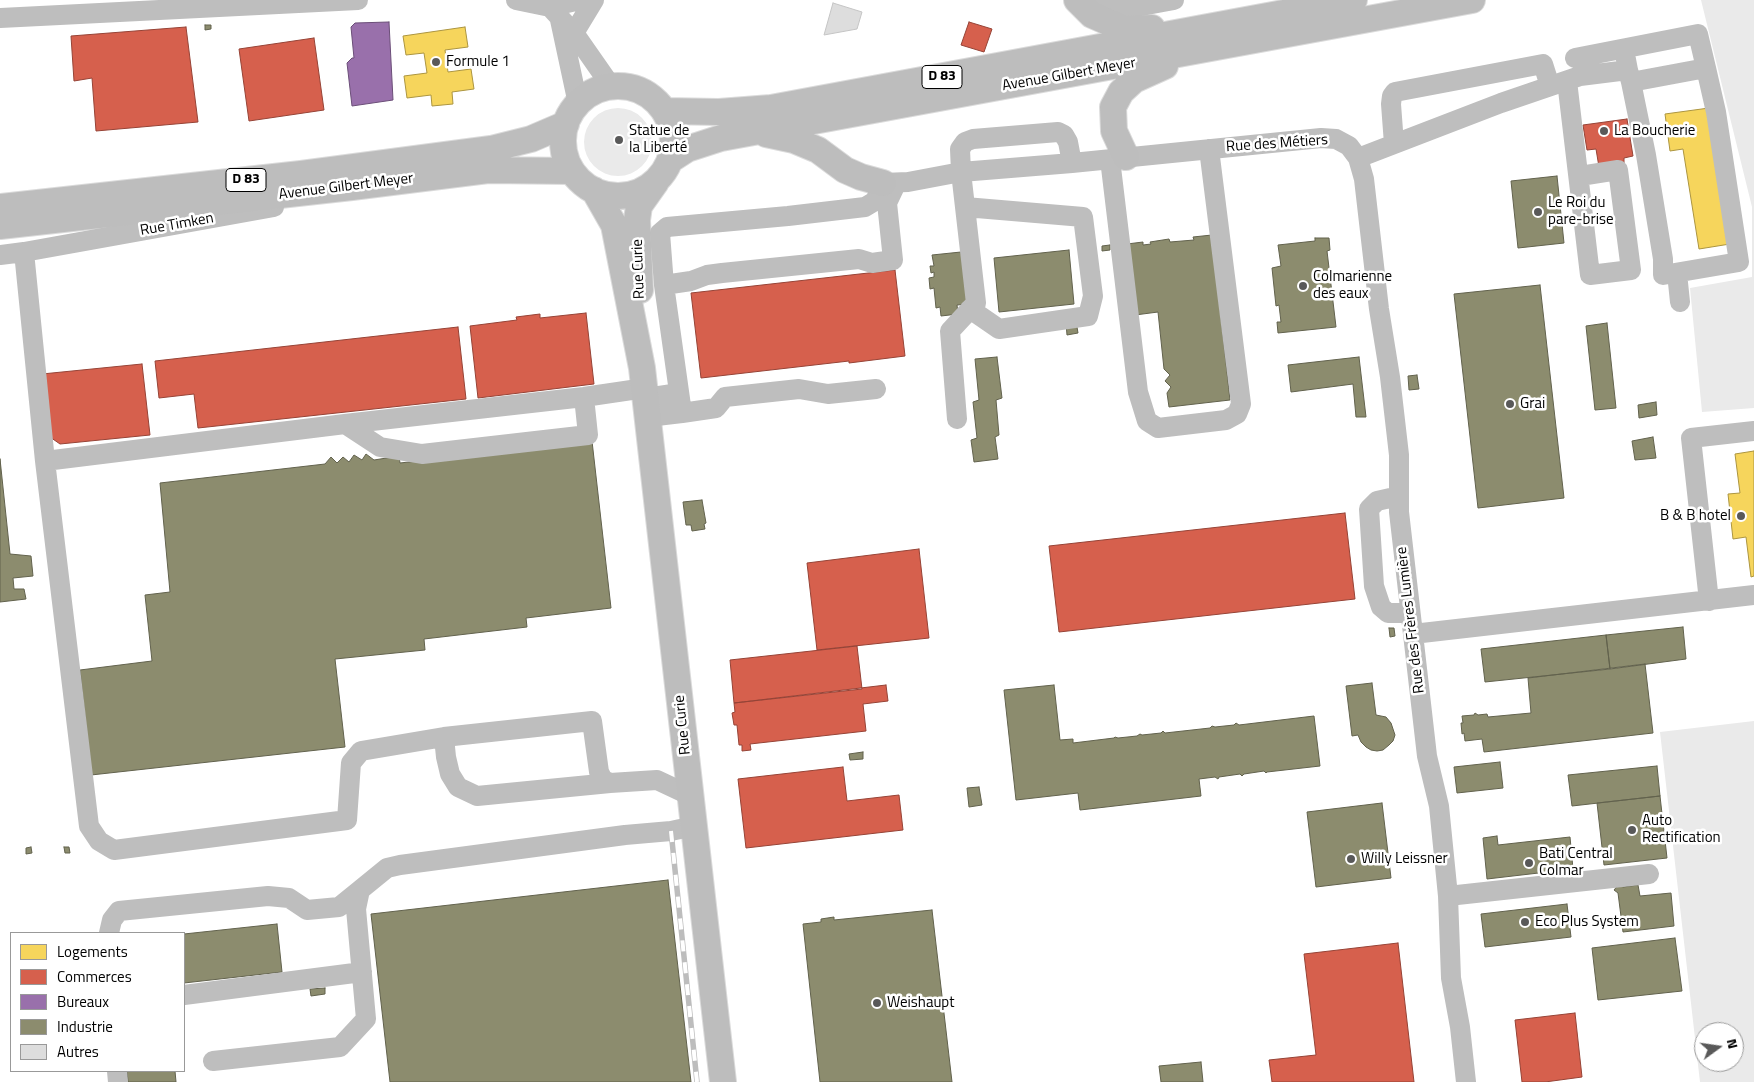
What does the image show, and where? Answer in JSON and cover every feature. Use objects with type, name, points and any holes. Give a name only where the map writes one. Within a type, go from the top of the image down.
[{"type":"main road","points":[[1077,0],[1092,16],[1124,29],[1218,26]]},
{"type":"main road","name":"Avenue Gilbert Meyer","points":[[664,111],[720,112],[771,108],[1354,0]]},
{"type":"main road","name":"Avenue Gilbert Meyer","points":[[664,169],[694,146],[755,132],[1472,0]]},
{"type":"main road","points":[[1118,158],[1113,107],[1121,92],[1134,80],[1196,51]]},
{"type":"main road","points":[[611,86],[626,86],[641,91],[654,99],[664,111],[671,126],[673,143],[664,169],[645,189],[629,195],[611,195],[594,190],[582,182],[572,171],[566,156],[563,140],[572,114],[593,92],[611,86]]},
{"type":"main road","name":"Avenue Gilbert Meyer","points":[[0,207],[301,174],[491,149],[531,139],[572,114]]},
{"type":"main road","points":[[755,132],[794,140],[818,150],[845,170],[861,177],[889,183]]},
{"type":"main road","name":"Rue Curie","points":[[645,393],[637,220],[638,206],[664,169]]},
{"type":"main road","name":"Avenue Gilbert Meyer","points":[[0,226],[488,170],[572,171]]},
{"type":"main road","name":"Rue Curie","points":[[594,190],[614,225],[645,393],[723,1082]]},
{"type":"street","points":[[0,18],[358,0]]},
{"type":"street","points":[[516,0],[555,12],[574,33],[611,86]]},
{"type":"street","points":[[555,12],[580,0]]},
{"type":"street","points":[[574,33],[594,0]]},
{"type":"street","points":[[1103,0],[1125,9],[1174,0]]},
{"type":"street","points":[[555,12],[572,114]]},
{"type":"street","points":[[1576,58],[1698,34],[1716,112],[1739,262],[1664,275],[1648,164],[1624,49]]},
{"type":"street","points":[[1394,144],[1391,104],[1392,96],[1396,92],[1543,64],[1559,83],[1590,275],[1631,270],[1618,170],[1580,176]]},
{"type":"street","points":[[1358,158],[1580,76],[1630,76],[1706,68]]},
{"type":"street","points":[[957,419],[950,331],[976,303],[960,149],[965,142],[973,139],[1058,132],[1064,135],[1068,142],[1072,163]]},
{"type":"street","name":"Rue des Métiers","points":[[889,183],[961,172],[1072,163],[1320,138],[1336,140],[1349,146],[1358,158]]},
{"type":"street","points":[[1118,158],[1138,392],[1147,421],[1158,428],[1226,420],[1236,414],[1241,404],[1210,149]]},
{"type":"street","name":"Rue des Frères Lumière","points":[[1358,158],[1364,179],[1379,308],[1390,377],[1399,455],[1399,512],[1412,634],[1427,756],[1439,806],[1448,896],[1451,978],[1460,1027],[1466,1082]]},
{"type":"street","points":[[664,285],[691,281],[707,275],[859,259],[872,263],[894,260],[887,203],[889,183]]},
{"type":"street","points":[[682,413],[664,285],[660,233],[667,227],[865,207],[875,201],[889,183]]},
{"type":"street","name":"Rue Timken","points":[[0,255],[287,204],[352,187]]},
{"type":"street","points":[[965,206],[1083,217],[1093,296],[1088,316],[999,329],[970,309]]},
{"type":"street","points":[[24,252],[45,461],[89,826],[99,841],[114,850],[347,820],[351,763],[361,751],[444,737],[592,721],[598,772],[602,780],[610,783]]},
{"type":"street","points":[[1676,272],[1680,302]]},
{"type":"street","points":[[645,393],[682,413],[716,408],[725,397],[799,389],[828,394],[876,389]]},
{"type":"street","points":[[45,461],[584,397],[679,393]]},
{"type":"street","points":[[345,424],[380,447],[422,454],[588,435],[584,397]]},
{"type":"street","points":[[1709,601],[1691,438],[1754,432]]},
{"type":"street","points":[[1399,496],[1378,501],[1369,509],[1374,586],[1380,607],[1388,614],[1410,614]]},
{"type":"street","points":[[1412,634],[1754,595]]},
{"type":"street","points":[[444,737],[450,774],[458,787],[477,796],[657,780],[691,796]]},
{"type":"street","points":[[657,780],[687,756]]},
{"type":"street","points":[[109,932],[112,920],[118,911],[268,896],[289,898],[307,910],[339,907],[387,868],[400,865],[625,835],[671,831],[694,826]]},
{"type":"street","points":[[1448,896],[1649,874]]},
{"type":"street","points":[[213,1061],[340,1046],[366,1019],[356,909],[360,890]]},
{"type":"street","points":[[185,995],[362,972]]},
{"type":"shaded area","points":[[1701,0],[1754,0],[1754,408],[1702,412],[1690,288],[1752,277],[1752,207]]},
{"type":"shaded area","points":[[618,108],[631,111],[642,118],[649,129],[652,142],[649,155],[642,166],[631,173],[618,176],[605,173],[594,166],[587,155],[584,142],[587,129],[594,118],[605,111]]},
{"type":"shaded area","points":[[1754,721],[1754,1082],[1700,1082],[1699,1072],[1744,1072],[1744,1022],[1694,1022],[1694,1030],[1660,732]]},
{"type":"building: Logements","name":"Formule 1","points":[[465,27],[468,47],[445,50],[448,72],[471,69],[474,89],[452,92],[453,104],[432,106],[431,95],[407,98],[404,76],[427,73],[424,53],[406,55],[403,36]]},
{"type":"building: Logements","points":[[1709,108],[1730,244],[1699,249],[1683,149],[1670,151],[1665,114]]},
{"type":"building: Logements","points":[[1754,451],[1754,576],[1751,577],[1746,537],[1733,539],[1728,494],[1740,493],[1735,454]]},
{"type":"building: Commerces","points":[[969,22],[992,29],[984,52],[961,45]]},
{"type":"building: Commerces","points":[[186,27],[198,122],[96,131],[92,78],[74,81],[71,36]]},
{"type":"building: Commerces","points":[[314,38],[324,110],[249,121],[239,49]]},
{"type":"building: Commerces","points":[[1627,119],[1633,156],[1624,158],[1624,163],[1599,167],[1596,149],[1587,150],[1583,125]]},
{"type":"building: Commerces","points":[[895,270],[905,356],[701,378],[691,293]]},
{"type":"building: Commerces","points":[[586,313],[594,384],[478,398],[470,326],[517,320],[516,317],[540,314],[540,318]]},
{"type":"building: Commerces","points":[[458,327],[466,399],[198,428],[194,394],[159,398],[155,361]]},
{"type":"building: Commerces","points":[[142,364],[150,435],[60,444],[50,437],[42,374]]},
{"type":"building: Commerces","points":[[1345,513],[1355,599],[1059,632],[1049,546]]},
{"type":"building: Commerces","points":[[919,549],[929,638],[817,650],[807,563]]},
{"type":"building: Commerces","points":[[857,646],[862,689],[734,703],[730,660]]},
{"type":"building: Commerces","points":[[886,685],[888,701],[863,704],[866,731],[750,744],[751,750],[742,751],[742,745],[739,745],[737,725],[734,725],[732,713],[735,712],[734,703]]},
{"type":"building: Commerces","points":[[843,767],[847,801],[899,795],[903,830],[746,848],[738,779]]},
{"type":"building: Commerces","points":[[1398,943],[1414,1082],[1272,1082],[1269,1060],[1316,1055],[1304,954]]},
{"type":"building: Commerces","points":[[1575,1013],[1582,1077],[1545,1082],[1522,1082],[1515,1020]]},
{"type":"building: Bureaux","points":[[389,22],[393,100],[352,106],[347,63],[354,58],[351,27],[355,23]]},
{"type":"building: Industrie","points":[[205,25],[211,25],[211,29],[205,30]]},
{"type":"building: Industrie","name":"Le Roi du pare-brise","points":[[1557,176],[1564,243],[1518,248],[1511,181]]},
{"type":"building: Industrie","points":[[1212,235],[1230,400],[1169,407],[1167,393],[1171,387],[1165,381],[1170,375],[1164,369],[1158,312],[1135,315],[1127,244],[1143,242],[1143,245],[1169,239],[1170,242],[1194,240],[1193,237]]},
{"type":"building: Industrie","name":"Colmarienne des eaux","points":[[1315,238],[1329,238],[1330,250],[1327,251],[1336,327],[1278,333],[1277,322],[1281,322],[1279,305],[1276,306],[1272,268],[1281,266],[1278,245],[1315,241]]},
{"type":"building: Industrie","points":[[1110,245],[1110,250],[1102,251],[1102,246]]},
{"type":"building: Industrie","points":[[1069,250],[1074,304],[999,312],[994,258]]},
{"type":"building: Industrie","points":[[961,252],[969,304],[957,305],[958,314],[941,316],[940,307],[936,308],[934,288],[930,289],[929,278],[934,277],[934,272],[931,273],[930,266],[934,266],[932,255]]},
{"type":"building: Industrie","name":"Grai","points":[[1540,285],[1564,498],[1478,508],[1454,294]]},
{"type":"building: Industrie","points":[[1076,321],[1078,333],[1067,335],[1066,323]]},
{"type":"building: Industrie","points":[[1607,323],[1616,408],[1595,410],[1586,326]]},
{"type":"building: Industrie","points":[[997,357],[1002,398],[996,400],[999,435],[995,437],[998,459],[974,462],[971,440],[977,438],[973,402],[979,400],[975,359]]},
{"type":"building: Industrie","points":[[1359,357],[1366,417],[1356,417],[1353,384],[1291,392],[1288,365]]},
{"type":"building: Industrie","points":[[1417,375],[1419,389],[1409,390],[1408,376]]},
{"type":"building: Industrie","points":[[1656,402],[1657,415],[1639,418],[1638,405]]},
{"type":"building: Industrie","points":[[1653,437],[1656,458],[1635,460],[1632,441]]},
{"type":"building: Industrie","points":[[592,441],[611,608],[526,618],[527,627],[424,639],[425,650],[335,659],[345,747],[91,775],[80,670],[152,661],[145,595],[170,592],[160,483],[325,464],[331,457],[337,463],[343,457],[349,462],[354,455],[362,460],[366,454],[374,460],[399,456],[400,463]]},
{"type":"building: Industrie","points":[[0,459],[10,554],[31,556],[33,576],[13,578],[14,589],[24,589],[26,599],[0,602]]},
{"type":"building: Industrie","points":[[702,500],[706,523],[704,524],[705,529],[692,531],[691,525],[686,525],[683,502]]},
{"type":"building: Industrie","points":[[1683,627],[1686,659],[1610,669],[1606,635]]},
{"type":"building: Industrie","points":[[1389,628],[1394,628],[1395,636],[1390,637]]},
{"type":"building: Industrie","points":[[1606,635],[1610,669],[1485,682],[1481,649]]},
{"type":"building: Industrie","points":[[1645,664],[1653,733],[1484,752],[1482,739],[1465,741],[1464,733],[1462,734],[1462,716],[1474,715],[1475,713],[1478,715],[1487,714],[1488,717],[1531,713],[1528,678]]},
{"type":"building: Industrie","points":[[1372,683],[1376,715],[1386,717],[1391,723],[1395,735],[1389,745],[1383,750],[1377,751],[1366,747],[1358,735],[1352,736],[1346,686]]},
{"type":"building: Industrie","points":[[1054,685],[1060,740],[1073,739],[1073,743],[1161,733],[1163,731],[1165,733],[1210,728],[1212,726],[1234,725],[1236,723],[1239,725],[1314,716],[1320,766],[1266,773],[1264,771],[1244,774],[1242,776],[1240,774],[1219,777],[1218,779],[1215,777],[1199,779],[1201,796],[1080,810],[1078,793],[1016,800],[1004,690]]},
{"type":"building: Industrie","points":[[863,752],[863,759],[850,760],[849,754]]},
{"type":"building: Industrie","points":[[1500,762],[1503,788],[1457,793],[1454,767]]},
{"type":"building: Industrie","points":[[1657,766],[1660,796],[1572,806],[1568,775]]},
{"type":"building: Industrie","points":[[979,787],[982,805],[969,807],[967,788]]},
{"type":"building: Industrie","name":"Auto Rectification","points":[[1660,796],[1667,858],[1604,865],[1597,803]]},
{"type":"building: Industrie","name":"Willy Leissner","points":[[1382,803],[1391,878],[1316,887],[1307,812]]},
{"type":"building: Industrie","name":"Bati Central Colmar","points":[[1497,836],[1498,845],[1570,837],[1573,869],[1487,879],[1483,838]]},
{"type":"building: Industrie","points":[[31,847],[32,853],[26,854],[26,848]]},
{"type":"building: Industrie","points":[[64,847],[69,847],[70,853],[65,853]]},
{"type":"building: Industrie","points":[[668,880],[691,1082],[390,1082],[371,914]]},
{"type":"building: Industrie","points":[[1619,884],[1623,887],[1638,885],[1640,896],[1671,893],[1674,926],[1623,932],[1618,893],[1614,890]]},
{"type":"building: Industrie","name":"Eco Plus System","points":[[1567,904],[1571,937],[1485,947],[1481,914]]},
{"type":"building: Industrie","name":"Weishaupt","points":[[932,910],[952,1082],[820,1082],[803,924],[821,922],[821,919],[834,917],[834,920]]},
{"type":"building: Industrie","points":[[277,924],[282,972],[185,983],[185,934]]},
{"type":"building: Industrie","points":[[1675,938],[1682,991],[1598,1000],[1592,948]]},
{"type":"building: Industrie","points":[[325,988],[325,994],[311,996],[310,989]]},
{"type":"building: Industrie","points":[[1201,1062],[1203,1082],[1161,1082],[1159,1066]]},
{"type":"building: Industrie","points":[[127,1072],[175,1072],[176,1082],[128,1082]]},
{"type":"building: Autres","points":[[833,3],[862,12],[857,29],[824,35]]},
{"type":"railway","points":[[671,831],[697,1082]]},
{"type":"place","name":"Formule 1","points":[[436,62]]},
{"type":"place","name":"La Boucherie","points":[[1604,131]]},
{"type":"place","name":"Statue de la Liberté","points":[[619,140]]},
{"type":"place","name":"Le Roi du pare-brise","points":[[1538,212]]},
{"type":"place","name":"Colmarienne des eaux","points":[[1303,286]]},
{"type":"place","name":"Grai","points":[[1510,404]]},
{"type":"place","name":"B & B hotel","points":[[1741,516]]},
{"type":"place","name":"Auto Rectification","points":[[1632,830]]},
{"type":"place","name":"Willy Leissner","points":[[1351,859]]},
{"type":"place","name":"Bati Central Colmar","points":[[1529,863]]},
{"type":"place","name":"Eco Plus System","points":[[1525,922]]},
{"type":"place","name":"Weishaupt","points":[[877,1003]]}]
